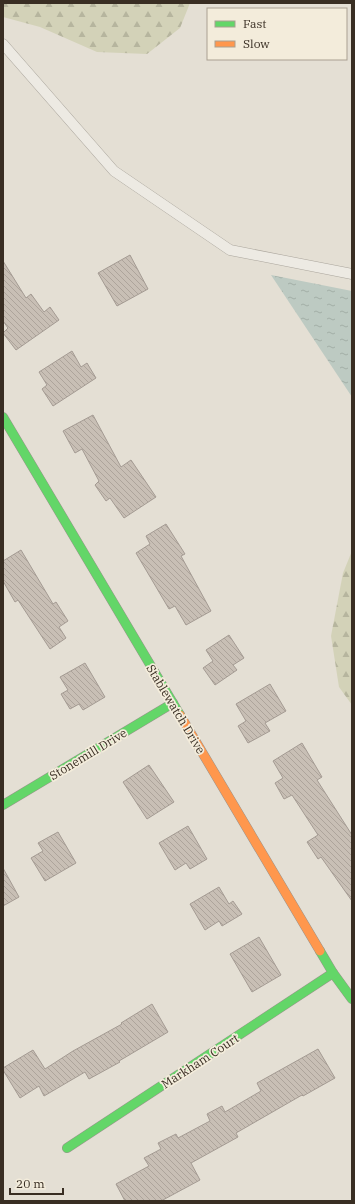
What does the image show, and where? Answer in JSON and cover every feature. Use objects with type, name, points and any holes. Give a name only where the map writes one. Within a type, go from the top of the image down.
[{"type":"street","name":"Stablewatch Drive","points":[[3,417],[333,973],[352,999]]},
{"type":"street","name":"Stonemill Drive","points":[[3,805],[173,703]]},
{"type":"street","name":"Markham Court","points":[[67,1148],[333,973]]},
{"type":"lane","points":[[3,44],[114,171],[230,250],[352,274]]},
{"type":"green space","points":[[3,3],[190,3],[180,28],[147,54],[97,52],[40,27],[3,17]]},
{"type":"green space","points":[[352,551],[352,705],[339,687],[331,636],[343,573]]},
{"type":"water","points":[[271,275],[352,291],[352,397]]},
{"type":"building","points":[[130,255],[148,289],[117,306],[98,273]]},
{"type":"building","points":[[3,261],[26,298],[31,294],[44,312],[50,307],[59,320],[16,350],[3,333],[8,328],[3,321]]},
{"type":"building","points":[[72,351],[81,367],[87,363],[96,378],[53,406],[42,389],[47,385],[39,372]]},
{"type":"building","points":[[93,415],[121,467],[131,460],[156,497],[124,518],[110,498],[106,501],[95,485],[99,481],[82,449],[75,453],[63,431]]},
{"type":"building","points":[[166,524],[185,554],[181,556],[211,611],[186,625],[175,606],[169,609],[136,553],[150,544],[146,536]]},
{"type":"building","points":[[21,550],[53,604],[56,602],[68,621],[59,627],[66,638],[50,649],[18,600],[15,602],[3,581],[3,561]]},
{"type":"building","points":[[229,635],[244,658],[233,665],[237,670],[215,685],[203,668],[213,661],[206,650]]},
{"type":"building","points":[[85,663],[105,697],[83,710],[79,704],[70,709],[61,694],[68,690],[60,677]]},
{"type":"building","points":[[270,684],[286,711],[265,723],[270,731],[248,743],[238,726],[246,721],[236,704]]},
{"type":"building","points":[[302,743],[322,777],[317,780],[352,835],[352,901],[321,857],[318,859],[307,842],[318,835],[292,795],[284,799],[275,783],[283,778],[273,761]]},
{"type":"building","points":[[149,765],[174,802],[147,819],[123,782]]},
{"type":"building","points":[[188,826],[207,859],[190,869],[186,863],[175,870],[159,843]]},
{"type":"building","points":[[58,832],[76,863],[45,881],[31,858],[43,851],[38,843]]},
{"type":"building","points":[[3,868],[19,897],[3,906]]},
{"type":"building","points":[[219,887],[229,904],[233,901],[242,914],[222,926],[219,921],[205,930],[190,904]]},
{"type":"building","points":[[259,937],[281,975],[252,992],[230,954]]},
{"type":"building","points":[[152,1004],[168,1032],[119,1061],[120,1062],[89,1079],[85,1072],[44,1096],[39,1086],[20,1098],[3,1070],[3,1068],[33,1050],[45,1069],[73,1051],[122,1024],[121,1023]]},
{"type":"building","points":[[318,1049],[335,1078],[236,1133],[238,1137],[191,1163],[200,1180],[161,1201],[125,1201],[116,1184],[149,1166],[144,1158],[161,1149],[158,1143],[176,1134],[178,1138],[210,1121],[207,1114],[222,1106],[225,1112],[261,1091],[257,1083]]},
{"type":"traffic: fast","points":[[3,417],[180,715]]},
{"type":"traffic: fast","points":[[3,805],[173,703]]},
{"type":"traffic: fast","points":[[320,951],[333,973],[352,999]]},
{"type":"traffic: fast","points":[[67,1148],[333,973]]},
{"type":"traffic: slow","points":[[180,715],[320,951]]}]
